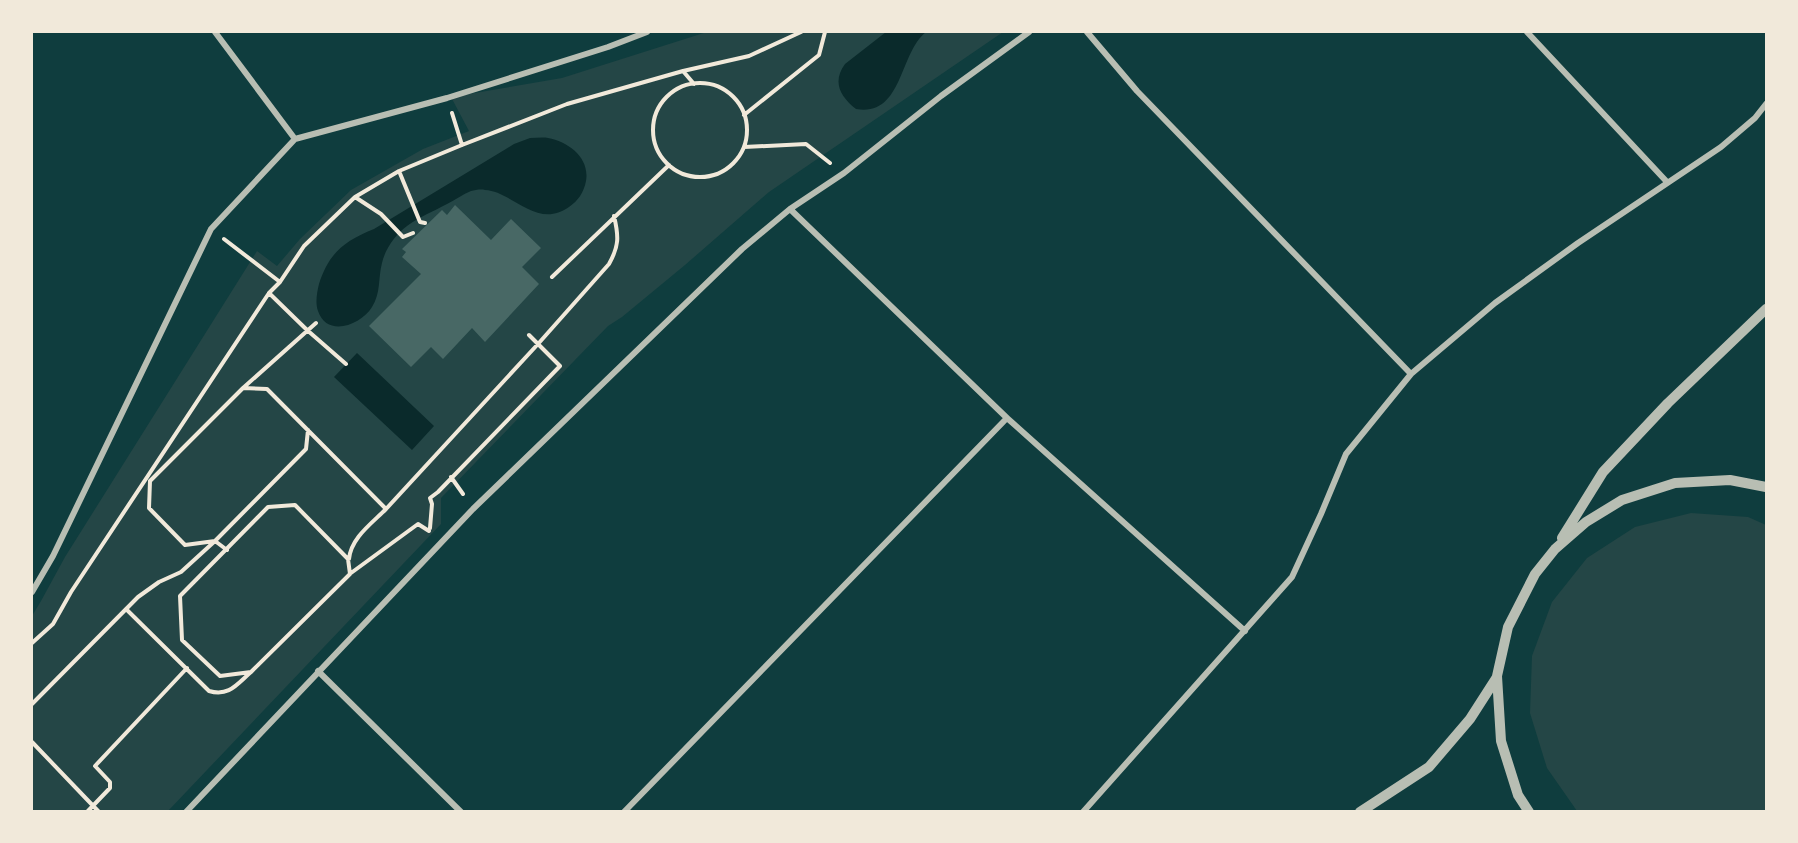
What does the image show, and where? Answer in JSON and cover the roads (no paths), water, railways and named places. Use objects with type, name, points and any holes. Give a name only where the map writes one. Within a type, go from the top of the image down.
[{"type":"street","points":[[215,32],[295,139]]},
{"type":"street","points":[[32,592],[53,556],[211,229],[295,139],[447,98],[608,47],[647,32]]},
{"type":"street","points":[[186,812],[473,509],[742,249],[790,210],[844,173],[941,96],[1029,32]]},
{"type":"street","points":[[1087,32],[1137,91],[1411,374]]},
{"type":"street","points":[[1527,32],[1667,183]]},
{"type":"street","points":[[1083,812],[1292,577],[1346,454],[1411,374],[1495,303],[1721,147],[1755,118],[1767,104]]},
{"type":"street","points":[[790,210],[1007,418],[1245,631]]},
{"type":"street","points":[[1529,812],[1518,795],[1501,741],[1497,676],[1508,627],[1535,574],[1555,549],[1603,472],[1668,403],[1767,309]]},
{"type":"street","points":[[624,812],[1007,418]]},
{"type":"street","points":[[1555,549],[1586,522],[1622,500],[1675,483],[1730,480],[1767,487]]},
{"type":"street","points":[[318,671],[461,812]]},
{"type":"street","points":[[1360,812],[1429,767],[1470,719],[1497,676]]}]
